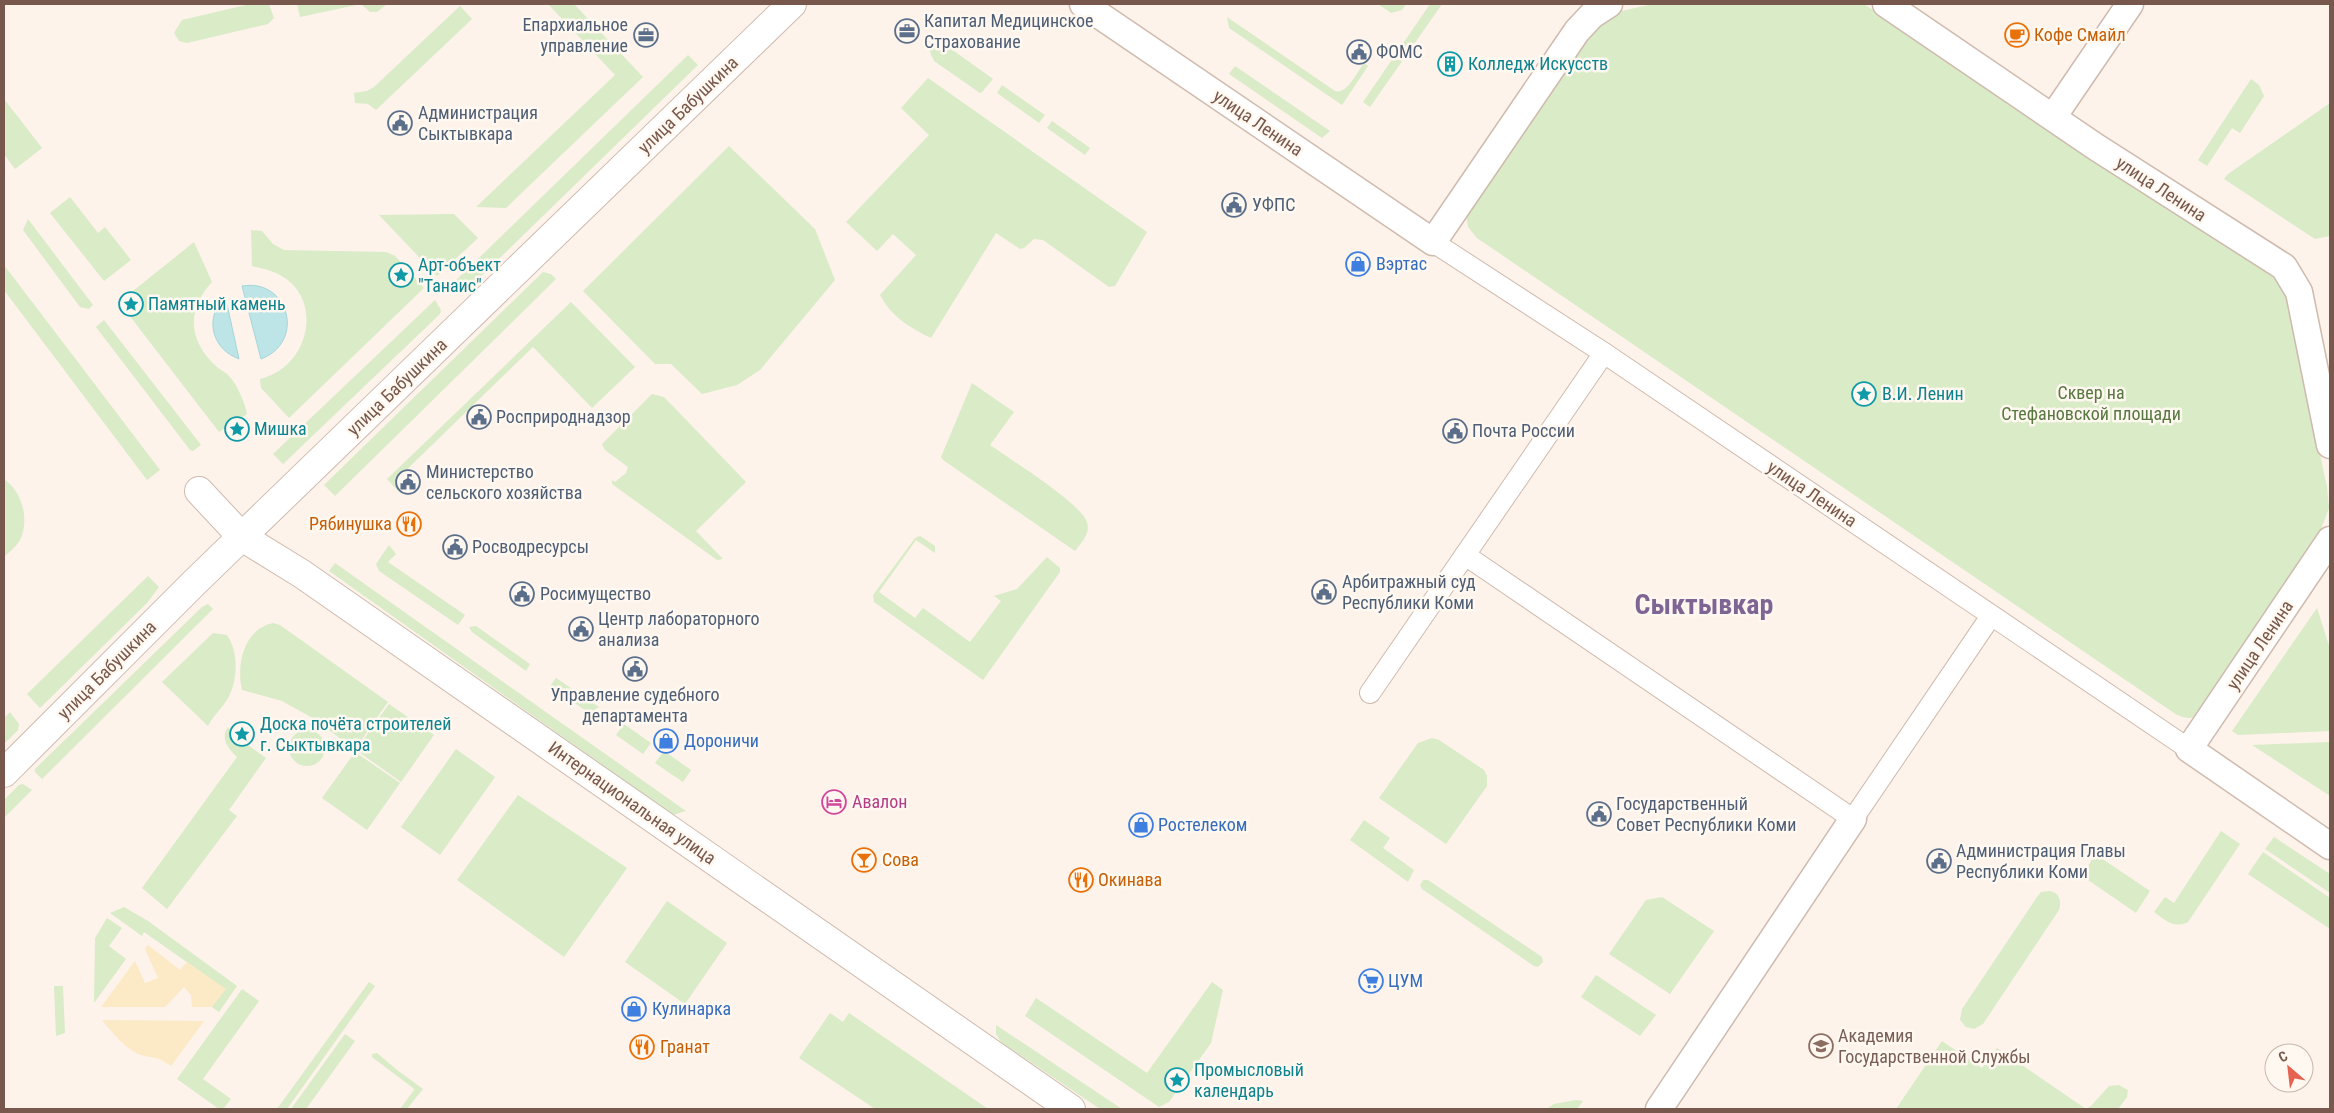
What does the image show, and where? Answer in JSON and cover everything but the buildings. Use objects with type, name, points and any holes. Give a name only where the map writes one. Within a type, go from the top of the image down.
[{"type":"street","name":"улица Бабушкина","points":[[4,773],[242,538],[792,4]]},
{"type":"street","name":"улица Ленина","points":[[1083,4],[1433,242],[1604,352],[2330,846]]},
{"type":"street","points":[[1433,242],[1577,31],[1592,14],[1610,4]]},
{"type":"street","name":"улица Ленина","points":[[1886,4],[2189,208],[2284,267],[2299,292],[2330,445]]},
{"type":"street","points":[[2053,117],[2130,4]]},
{"type":"street","points":[[1370,693],[1604,352]]},
{"type":"street","name":"Интернациональная улица","points":[[199,491],[242,538],[318,585],[1071,1109]]},
{"type":"street","name":"улица Ленина","points":[[2189,749],[2330,540]]},
{"type":"street","points":[[1465,556],[1853,819]]},
{"type":"street","points":[[1659,1109],[1991,616]]},
{"type":"green space","points":[[250,4],[269,4],[274,18],[268,24],[187,43],[179,41],[174,33],[182,20]]},
{"type":"green space","points":[[297,4],[361,4],[300,17]]},
{"type":"green space","points":[[361,4],[387,4],[377,12],[370,12]]},
{"type":"green space","points":[[548,4],[574,4],[643,77],[506,208],[476,207],[615,75]]},
{"type":"green space","points":[[1378,4],[1406,4],[1402,10],[1391,13]]},
{"type":"green space","points":[[1430,4],[1442,4],[1370,107],[1363,102]]},
{"type":"green space","name":"Сквер на Стефановской площади","points":[[1653,4],[1864,4],[2271,273],[2285,292],[2327,487],[2329,508],[2321,529],[2206,709],[2196,717],[2186,718],[2177,715],[1477,238],[1468,227],[1466,215],[1583,37],[1617,12]]},
{"type":"green space","points":[[460,6],[472,19],[376,110],[368,104],[355,103],[354,93],[367,91],[374,87]]},
{"type":"green space","points":[[1227,17],[1335,91],[1344,90],[1364,63],[1368,66],[1342,105],[1229,28]]},
{"type":"green space","points":[[936,38],[993,79],[982,92],[980,93],[934,61],[926,43]]},
{"type":"green space","points":[[688,55],[698,65],[467,290],[457,292],[448,288]]},
{"type":"green space","points":[[1235,66],[1330,131],[1322,138],[1229,74]]},
{"type":"green space","points":[[928,78],[1147,232],[1115,286],[1109,287],[1043,240],[1034,239],[1024,248],[1020,249],[996,233],[931,338],[909,326],[895,315],[880,295],[916,255],[893,234],[877,251],[846,222],[929,135],[901,108]]},
{"type":"green space","points":[[2251,79],[2259,85],[2264,96],[2240,133],[2232,128],[2207,166],[2198,160]]},
{"type":"green space","points":[[1002,85],[1045,115],[1039,123],[997,93]]},
{"type":"green space","points":[[4,99],[42,148],[15,169],[4,154]]},
{"type":"green space","points":[[2330,103],[2330,236],[2315,239],[2224,179],[2228,174]]},
{"type":"green space","points":[[1052,121],[1090,148],[1085,155],[1047,128]]},
{"type":"green space","points":[[729,146],[815,229],[835,280],[760,370],[737,385],[702,394],[671,364],[655,364],[583,291]]},
{"type":"green space","points":[[70,197],[98,233],[105,227],[131,260],[104,281],[50,213]]},
{"type":"green space","points":[[454,214],[478,238],[437,276],[379,215]]},
{"type":"green space","points":[[28,219],[93,305],[89,309],[80,307],[23,230]]},
{"type":"green space","points":[[251,230],[262,231],[273,244],[284,250],[386,252],[395,256],[424,288],[289,418],[261,388],[260,379],[277,372],[290,361],[300,347],[305,331],[306,315],[302,299],[293,285],[278,274],[252,266]]},
{"type":"green space","points":[[194,242],[212,282],[198,303],[194,325],[196,336],[200,347],[207,357],[228,375],[235,384],[243,399],[247,414],[219,432],[129,315],[143,304],[133,291]]},
{"type":"green space","points":[[4,265],[160,470],[147,480],[4,290]]},
{"type":"green space","points":[[543,272],[551,274],[556,279],[335,496],[324,485]]},
{"type":"green space","points":[[435,300],[441,310],[440,314],[283,464],[273,454]]},
{"type":"green space","points":[[571,302],[635,367],[592,408],[533,347],[395,481],[402,488],[399,492],[387,479]]},
{"type":"green space","points":[[104,320],[201,445],[193,451],[190,450],[96,327]]},
{"type":"green space","points":[[972,383],[1014,412],[990,445],[1070,502],[1086,520],[1088,524],[1087,533],[1075,551],[941,457]]},
{"type":"green space","points":[[652,394],[664,397],[746,482],[696,531],[723,559],[717,560],[612,484],[612,480],[615,482],[626,473],[628,467],[605,450],[602,444]]},
{"type":"green space","points":[[4,479],[20,498],[24,524],[19,542],[4,557]]},
{"type":"green space","points":[[920,536],[935,546],[935,553],[916,540],[879,592],[915,618],[923,608],[970,642],[1001,601],[994,596],[1017,589],[1047,557],[1060,568],[1060,572],[983,680],[874,602],[873,595],[915,538]]},
{"type":"green space","points":[[389,545],[396,554],[388,562],[465,615],[458,625],[379,571],[376,564]]},
{"type":"green space","points":[[335,563],[686,811],[673,815],[329,571]]},
{"type":"green space","points":[[148,576],[159,587],[147,603],[40,708],[27,694]]},
{"type":"green space","points":[[208,604],[213,609],[42,779],[35,772],[35,769],[202,607]]},
{"type":"green space","points":[[2317,608],[2330,649],[2330,731],[2238,735],[2232,731]]},
{"type":"green space","points":[[273,623],[280,625],[388,702],[355,749],[309,716],[282,701],[242,690],[240,669],[244,649],[255,632]]},
{"type":"green space","points":[[476,626],[530,664],[526,671],[472,632],[469,627]]},
{"type":"green space","points":[[213,633],[227,635],[234,650],[236,667],[231,693],[208,726],[162,682]]},
{"type":"green space","points":[[556,678],[599,707],[589,713],[550,686]]},
{"type":"green space","points":[[389,704],[434,735],[401,782],[356,750]]},
{"type":"green space","points":[[10,712],[19,724],[18,730],[4,744],[4,718]]},
{"type":"green space","points":[[624,724],[651,743],[643,754],[616,735]]},
{"type":"green space","points":[[228,727],[232,733],[266,758],[229,810],[237,816],[167,909],[142,888],[237,757],[226,743],[225,735]]},
{"type":"green space","points":[[307,730],[314,731],[320,735],[324,741],[324,755],[320,761],[314,765],[307,766],[300,765],[294,761],[290,755],[289,748],[290,741],[294,735],[300,731]]},
{"type":"green space","points":[[1432,738],[1439,740],[1484,770],[1487,776],[1487,786],[1446,844],[1379,798],[1418,743]]},
{"type":"green space","points":[[2330,742],[2330,796],[2252,745]]},
{"type":"green space","points":[[456,749],[495,777],[440,855],[401,827]]},
{"type":"green space","points":[[664,751],[691,770],[683,782],[655,763]]},
{"type":"green space","points":[[355,752],[400,783],[367,830],[322,798]]},
{"type":"green space","points":[[23,784],[32,790],[4,818],[4,800],[19,785]]},
{"type":"green space","points":[[518,795],[627,868],[564,957],[457,880]]},
{"type":"green space","points":[[1364,820],[1390,838],[1383,848],[1414,870],[1408,882],[1350,840]]},
{"type":"green space","points":[[2221,831],[2240,844],[2188,922],[2178,925],[2166,921],[2154,912],[2165,897],[2174,903]]},
{"type":"green space","points":[[2274,837],[2330,874],[2330,893],[2265,849]]},
{"type":"green space","points":[[2263,852],[2330,898],[2330,929],[2248,874]]},
{"type":"green space","points":[[2095,854],[2150,891],[2136,913],[2088,880],[2086,870]]},
{"type":"green space","points":[[1423,880],[1428,880],[1542,957],[1543,962],[1538,967],[1534,966],[1422,889],[1420,885]]},
{"type":"green space","points":[[2049,891],[2055,893],[2059,898],[2059,910],[1983,1024],[1974,1029],[1966,1027],[1960,1020],[1962,1009],[2037,897],[2041,892]]},
{"type":"green space","points":[[1662,897],[1714,931],[1670,994],[1609,954],[1646,900]]},
{"type":"green space","points":[[667,901],[727,943],[685,1004],[625,962]]},
{"type":"green space","points":[[124,907],[148,921],[237,986],[219,1012],[212,1007],[225,989],[144,932],[142,936],[110,913]]},
{"type":"green space","points":[[107,918],[122,928],[109,946],[126,959],[94,1003],[95,938]]},
{"type":"green space","points":[[1596,975],[1656,1015],[1640,1036],[1581,997]]},
{"type":"green space","points":[[369,982],[375,986],[287,1109],[277,1109]]},
{"type":"green space","points":[[1212,982],[1223,990],[1211,1043],[1169,1102],[1159,1107],[1025,1016],[1036,998],[1147,1073]]},
{"type":"green space","points":[[54,986],[63,986],[65,1033],[56,1036]]},
{"type":"green space","points":[[242,989],[259,1001],[203,1079],[231,1099],[223,1109],[219,1109],[177,1079]]},
{"type":"green space","points":[[830,1013],[843,1022],[849,1013],[988,1109],[875,1109],[799,1058]]},
{"type":"green space","points":[[996,1025],[1122,1109],[1100,1109],[1001,1042],[996,1034]]},
{"type":"green space","points":[[345,1034],[355,1041],[306,1109],[291,1109]]},
{"type":"green space","points":[[1942,1041],[1982,1068],[1997,1048],[2086,1109],[1896,1109]]},
{"type":"green space","points":[[377,1053],[423,1089],[407,1109],[400,1109],[414,1090],[413,1088],[372,1057],[372,1054]]},
{"type":"green space","points":[[2119,1085],[2128,1090],[2127,1097],[2118,1109],[2086,1109],[2109,1086]]},
{"type":"green space","points":[[1576,1100],[1583,1101],[1577,1109],[1546,1109],[1554,1104]]},
{"type":"sand","points":[[148,945],[180,970],[187,962],[226,989],[212,1007],[192,1007],[191,995],[184,987],[165,1007],[101,1007],[135,961],[145,983],[158,978],[145,949]]},
{"type":"sand","points":[[102,1020],[204,1021],[171,1066],[159,1059],[135,1053]]},
{"type":"water","points":[[242,286],[258,286],[271,292],[281,301],[286,313],[287,326],[284,339],[275,351],[261,359]]},
{"type":"water","points":[[225,295],[239,359],[229,354],[222,347],[214,331],[215,313]]},
{"type":"place","name":"Капитал Медицинское Страхование","points":[[907,31]]},
{"type":"place","name":"Епархиальное управление","points":[[646,35]]},
{"type":"place","name":"Кофе Смайл","points":[[2017,35]]},
{"type":"place","name":"ФОМС","points":[[1359,52]]},
{"type":"place","name":"Колледж Искусств","points":[[1450,64]]},
{"type":"place","name":"Администрация Сыктывкара","points":[[400,123]]},
{"type":"place","name":"УФПС","points":[[1234,205]]},
{"type":"place","name":"Вэртас","points":[[1358,264]]},
{"type":"place","name":"Арт-объект \"Танаис\"","points":[[401,275]]},
{"type":"place","name":"Памятный камень","points":[[131,304]]},
{"type":"place","name":"В.И. Ленин","points":[[1864,394]]},
{"type":"place","name":"Росприроднадзор","points":[[479,417]]},
{"type":"place","name":"Мишка","points":[[237,429]]},
{"type":"place","name":"Почта России","points":[[1455,431]]},
{"type":"place","name":"Министерство сельского хозяйства","points":[[408,482]]},
{"type":"place","name":"Рябинушка","points":[[409,524]]},
{"type":"place","name":"Росводресурсы","points":[[455,547]]},
{"type":"place","name":"Арбитражный суд Республики Коми","points":[[1324,592]]},
{"type":"place","name":"Росимущество","points":[[522,594]]},
{"type":"place","name":"Центр лабораторного анализа","points":[[581,629]]},
{"type":"place","name":"Управление судебного департамента","points":[[635,669]]},
{"type":"place","name":"Доска почёта строителей г. Сыктывкара","points":[[242,734]]},
{"type":"place","name":"Дороничи","points":[[666,741]]},
{"type":"place","name":"Авалон","points":[[834,802]]},
{"type":"place","name":"Государственный Совет Республики Коми","points":[[1599,814]]},
{"type":"place","name":"Ростелеком","points":[[1141,825]]},
{"type":"place","name":"Сова","points":[[864,860]]},
{"type":"place","name":"Администрация Главы Республики Коми","points":[[1939,861]]},
{"type":"place","name":"Окинава","points":[[1081,880]]},
{"type":"place","name":"ЦУМ","points":[[1371,981]]},
{"type":"place","name":"Кулинарка","points":[[634,1009]]},
{"type":"place","name":"Академия Государственной Службы","points":[[1821,1046]]},
{"type":"place","name":"Гранат","points":[[642,1047]]},
{"type":"place","name":"Промысловый календарь","points":[[1177,1080]]},
{"type":"district","name":"Сыктывкар","points":[[1704,604]]}]
